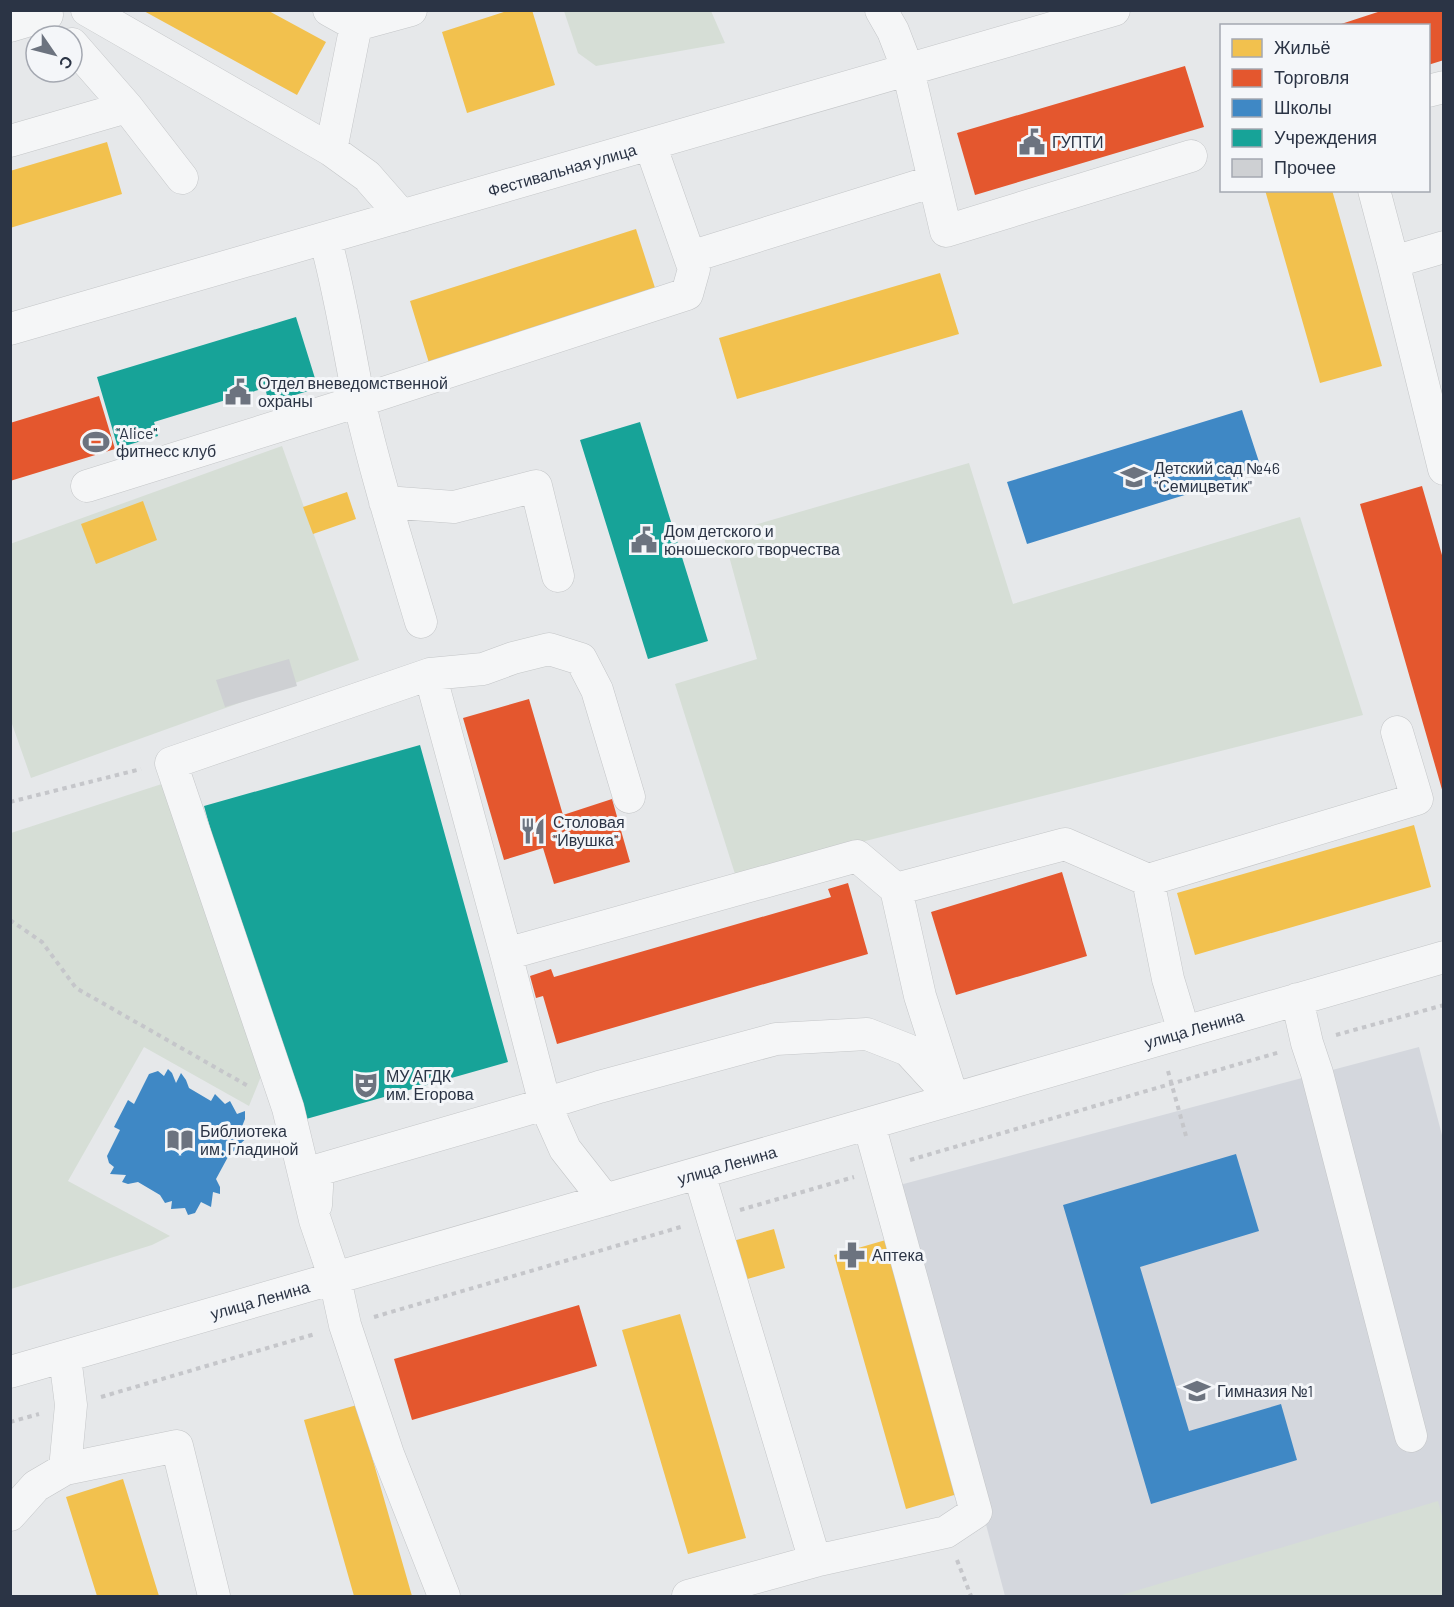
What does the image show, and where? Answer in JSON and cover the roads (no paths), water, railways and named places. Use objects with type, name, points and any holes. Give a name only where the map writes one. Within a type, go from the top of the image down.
[{"type":"street","points":[[87,10],[331,150],[367,176],[402,216]]},
{"type":"street","points":[[329,10],[358,18],[411,10]]},
{"type":"street","points":[[881,10],[893,31],[908,70],[946,231],[1191,156]]},
{"type":"street","name":"Фестивальная улица","points":[[10,329],[1114,10]]},
{"type":"street","points":[[331,150],[358,18]]},
{"type":"street","points":[[10,26],[52,20]]},
{"type":"street","points":[[84,58],[127,107],[182,178]]},
{"type":"street","points":[[10,141],[127,107]]},
{"type":"street","points":[[87,486],[359,401],[687,294],[694,269],[650,144]]},
{"type":"street","points":[[690,257],[934,181]]},
{"type":"street","points":[[1375,192],[1443,469]]},
{"type":"street","points":[[325,238],[335,275],[359,401],[385,502],[421,622]]},
{"type":"street","points":[[1393,262],[1443,247]]},
{"type":"street","points":[[385,502],[454,507],[536,486],[558,576]]},
{"type":"street","points":[[444,1596],[388,1454],[345,1325],[335,1279],[315,1220],[288,1108],[171,763],[430,674],[483,669],[513,658],[549,649],[581,659],[597,690],[629,797]]},
{"type":"street","points":[[430,674],[544,1104],[565,1149],[605,1200]]},
{"type":"street","points":[[896,889],[1065,844],[1148,880],[1417,799],[1397,732]]},
{"type":"street","points":[[506,954],[857,856],[896,889],[920,996],[953,1099]]},
{"type":"street","points":[[1148,880],[1168,979],[1184,1032]]},
{"type":"street","name":"улица Ленина","points":[[10,1372],[1443,957]]},
{"type":"street","points":[[1298,999],[1307,1044],[1323,1096],[1411,1436]]},
{"type":"street","points":[[315,1220],[318,1170],[599,1087],[776,1039],[867,1034],[908,1050],[953,1099]]},
{"type":"street","points":[[688,1596],[815,1561],[945,1532],[976,1512],[869,1124]]},
{"type":"street","points":[[699,1173],[815,1561]]},
{"type":"street","points":[[64,1469],[71,1405],[65,1357]]},
{"type":"street","points":[[10,1515],[36,1486],[64,1469],[177,1446],[214,1596]]},
{"type":"place","name":"ГУПТИ","points":[[1032,142]]},
{"type":"place","name":"Отдел вневедомственной охраны","points":[[238,392]]},
{"type":"place","name":"\"Alice\" фитнесс клуб","points":[[96,442]]},
{"type":"place","name":"Детский сад №46 \"Семицветик\"","points":[[1134,477]]},
{"type":"place","name":"Дом детского и юношеского творчества","points":[[644,540]]},
{"type":"place","name":"Столовая \"Ивушка\"","points":[[533,831]]},
{"type":"place","name":"МУ АГДК им. Егорова","points":[[366,1085]]},
{"type":"place","name":"Библиотека им. Гладиной","points":[[180,1140]]},
{"type":"place","name":"Аптека","points":[[852,1255]]},
{"type":"place","name":"Гимназия №1","points":[[1197,1391]]}]
